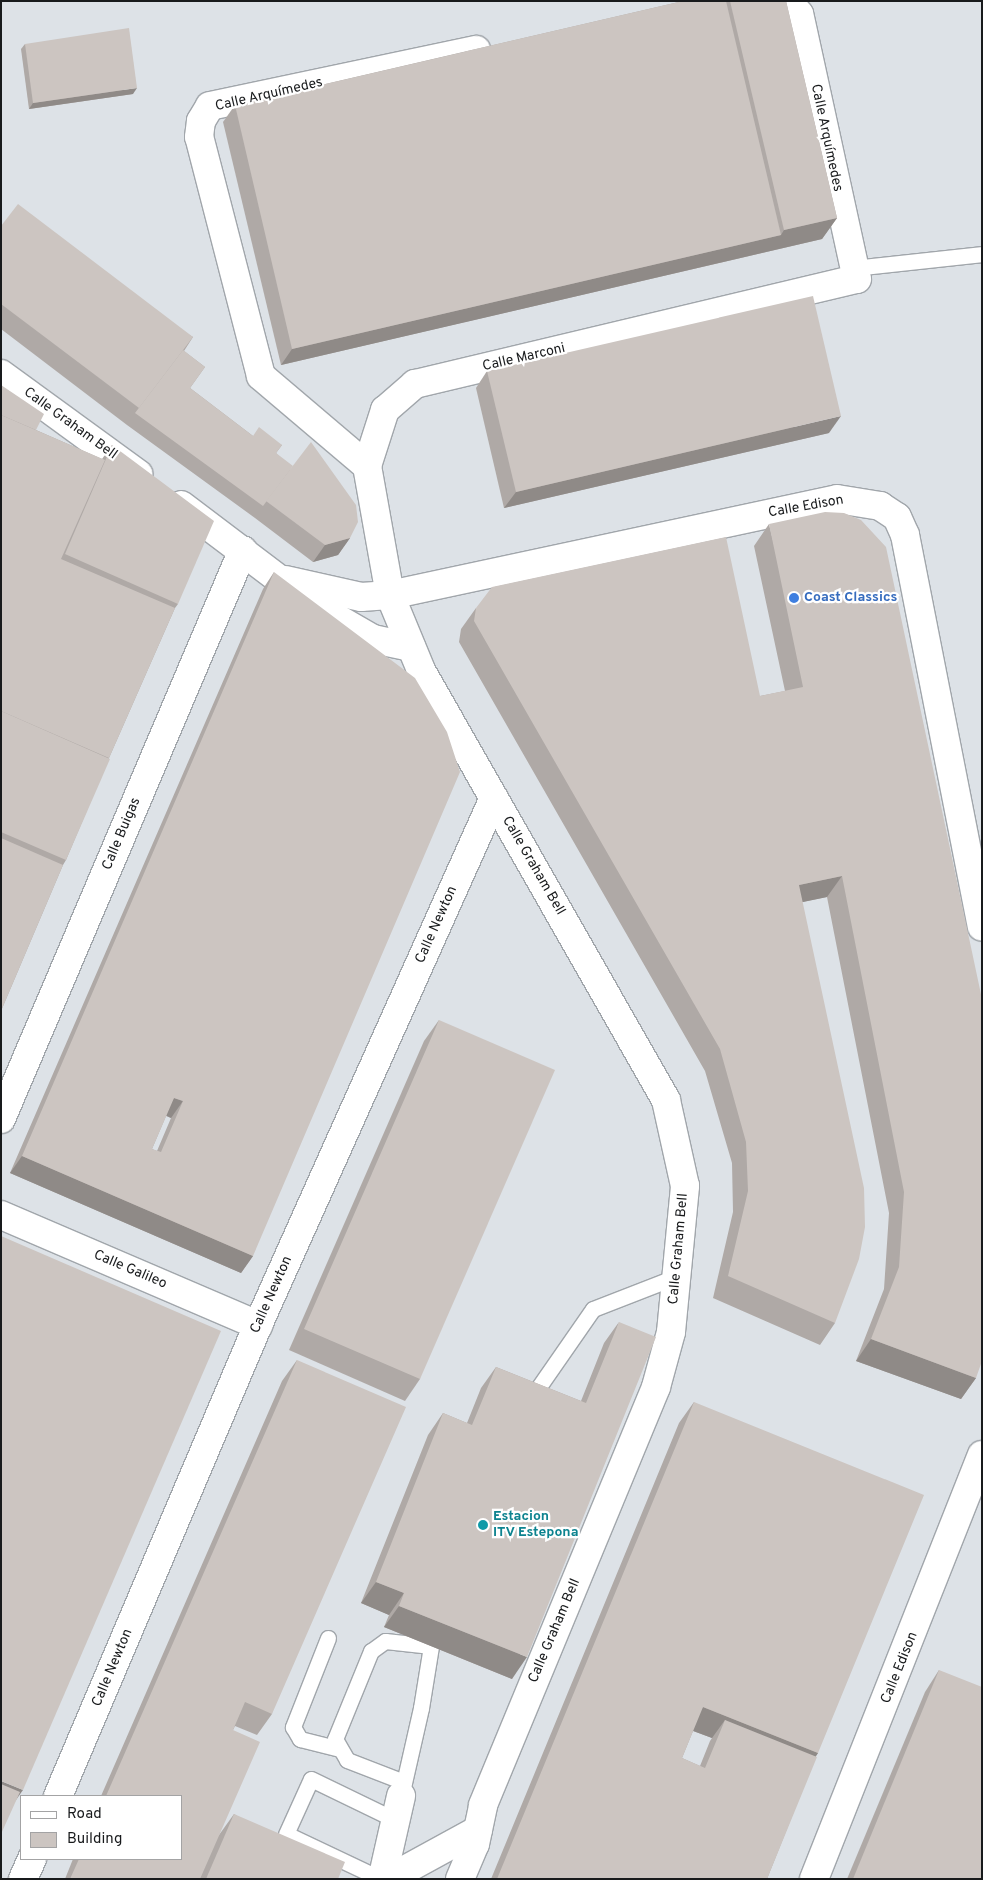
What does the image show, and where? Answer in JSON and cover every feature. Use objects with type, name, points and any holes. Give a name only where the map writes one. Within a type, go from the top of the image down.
[{"type":"street","name":"Calle Arquímedes","points":[[788,1],[800,14],[856,273]]},
{"type":"street","name":"Calle Arquímedes","points":[[367,466],[261,376],[199,137],[200,121],[210,106],[505,44]]},
{"type":"street","name":"Calle Marconi","points":[[390,595],[367,466],[385,410],[415,384],[856,273]]},
{"type":"street","name":"Calle Graham Bell","points":[[1,374],[285,580],[312,604],[373,639],[411,647]]},
{"type":"street","name":"Calle Edison","points":[[390,595],[837,499],[880,506],[896,517],[906,535],[982,927]]},
{"type":"street","name":"Calle Buigas","points":[[1,1119],[244,550]]},
{"type":"street","name":"Calle Graham Bell","points":[[285,580],[361,597],[390,595],[411,647],[494,798],[666,1100],[685,1186],[678,1276],[671,1332],[656,1387],[483,1805],[478,1830],[460,1879]]},
{"type":"street","name":"Calle Newton","points":[[58,1795],[258,1325],[494,798]]},
{"type":"street","name":"Calle Galileo","points":[[1,1216],[258,1325]]},
{"type":"street","name":"Calle Edison","points":[[814,1879],[982,1455]]},
{"type":"street","points":[[384,1876],[400,1799]]},
{"type":"street","points":[[384,1876],[478,1830]]},
{"type":"street","points":[[23,1879],[32,1860]]},
{"type":"lane","points":[[856,273],[982,254]]},
{"type":"lane","points":[[525,1406],[593,1309],[678,1276]]},
{"type":"lane","points":[[328,1638],[293,1727],[300,1739],[337,1748]]},
{"type":"lane","points":[[391,1641],[431,1646],[400,1799],[347,1760],[337,1748],[335,1739],[374,1646],[391,1641]]},
{"type":"lane","points":[[384,1876],[286,1834],[311,1779],[400,1799]]},
{"type":"building","points":[[683,1],[726,1],[781,235],[292,349],[235,105]]},
{"type":"building","points":[[730,1],[786,1],[837,218],[784,230]]},
{"type":"building","points":[[129,28],[137,88],[33,103],[25,44]]},
{"type":"building","points":[[18,204],[193,337],[139,408],[1,304],[1,226]]},
{"type":"building","points":[[813,296],[841,416],[516,492],[487,371]]},
{"type":"building","points":[[183,350],[205,367],[190,388],[253,436],[259,427],[282,445],[276,453],[293,466],[263,506],[135,413]]},
{"type":"building","points":[[1,385],[44,414],[36,430],[1,415]]},
{"type":"building","points":[[1,415],[105,460],[61,559],[175,608],[109,758],[1,711]]},
{"type":"building","points":[[311,442],[356,505],[358,522],[350,538],[325,545],[266,501]]},
{"type":"building","points":[[112,445],[214,521],[178,604],[65,554]]},
{"type":"building","points":[[825,512],[844,513],[861,520],[886,547],[982,999],[982,1361],[976,1378],[871,1339],[899,1267],[904,1192],[842,876],[799,885],[864,1188],[865,1227],[859,1259],[835,1323],[728,1276],[748,1191],[746,1142],[720,1049],[474,621],[476,608],[492,587],[726,537],[760,696],[803,687],[769,524]]},
{"type":"building","points":[[274,572],[415,678],[447,732],[460,772],[253,1256],[22,1156]],"holes":[[[174,1098],[183,1101],[161,1152],[152,1149]]]},
{"type":"building","points":[[1,711],[110,759],[66,860],[1,832]]},
{"type":"building","points":[[1,838],[63,865],[1,1011]]},
{"type":"building","points":[[439,1020],[555,1070],[420,1379],[304,1329]]},
{"type":"building","points":[[1,1236],[221,1331],[23,1790],[1,1781]]},
{"type":"building","name":"Estacion ITV Estepona","points":[[619,1322],[656,1337],[527,1657],[399,1606],[404,1593],[376,1582],[443,1413],[472,1425],[496,1367],[586,1403]]},
{"type":"building","points":[[297,1360],[406,1407],[272,1714],[245,1702],[233,1730],[260,1742],[200,1879],[70,1879],[79,1860],[182,1860],[182,1795],[106,1795]]},
{"type":"building","points":[[694,1402],[924,1495],[818,1753],[703,1707],[682,1758],[705,1768],[725,1720],[817,1757],[767,1879],[497,1879]]},
{"type":"building","points":[[939,1670],[982,1687],[982,1879],[853,1879]]},
{"type":"building","points":[[1,1784],[20,1792],[1,1834]]},
{"type":"building","points":[[234,1814],[345,1862],[338,1879],[206,1879]]},
{"type":"place","name":"Coast Classics","points":[[794,598]]},
{"type":"place","name":"Estacion ITV Estepona","points":[[483,1525]]}]
